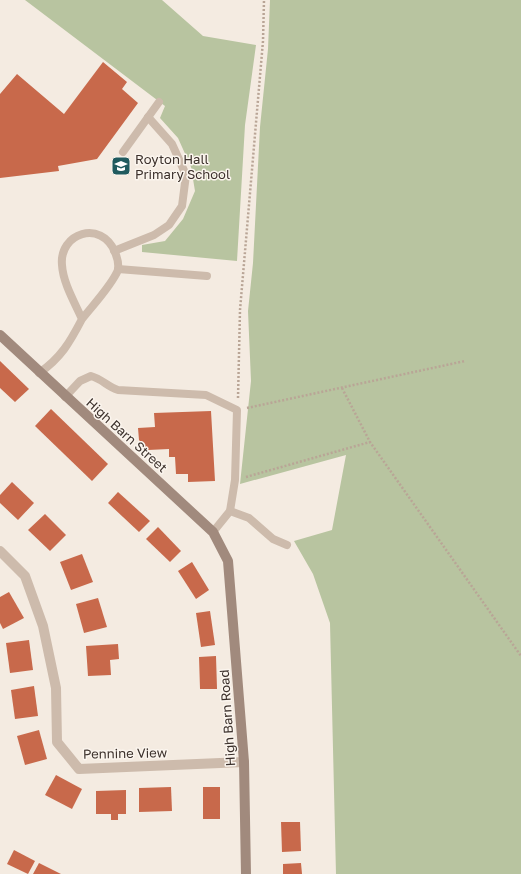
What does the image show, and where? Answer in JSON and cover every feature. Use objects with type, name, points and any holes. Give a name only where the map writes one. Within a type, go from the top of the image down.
[{"type":"street","name":"High Barn Street","points":[[0,335],[39,373],[213,532],[228,561]]},
{"type":"street","name":"Pennine View","points":[[0,551],[25,576],[44,626],[56,688],[57,742],[79,769],[244,762]]},
{"type":"street","name":"High Barn Road","points":[[228,561],[244,762],[246,874]]},
{"type":"lane","points":[[123,152],[159,102]]},
{"type":"lane","points":[[114,250],[154,235],[169,225],[182,206],[186,175],[172,144],[148,116]]},
{"type":"lane","points":[[39,373],[50,366],[66,349],[82,319],[118,268],[114,250],[102,235],[88,232],[73,238],[66,247],[62,264],[68,287],[82,319]]},
{"type":"lane","points":[[118,268],[207,276]]},
{"type":"lane","points":[[65,397],[80,381],[91,376],[102,380],[110,387],[118,390],[206,395],[237,410],[235,480],[230,511],[213,532]]},
{"type":"lane","points":[[230,511],[249,518],[273,539],[287,545]]},
{"type":"path","points":[[264,0],[263,41],[240,310],[237,410],[465,361]]},
{"type":"path","points":[[342,388],[370,442],[521,656]]},
{"type":"path","points":[[235,480],[370,442]]},
{"type":"green space","points":[[25,0],[162,0],[203,36],[256,45],[245,125],[237,261],[142,252],[142,245],[165,241],[183,219],[195,191],[191,167],[178,138],[160,118],[165,106]]},
{"type":"green space","points":[[270,0],[521,0],[521,874],[336,874],[330,623],[313,574],[294,541],[332,530],[346,455],[240,484],[251,381],[248,311],[253,263],[260,127],[268,49]]},
{"type":"building","points":[[103,62],[127,82],[122,89],[138,103],[97,159],[58,166],[59,171],[0,178],[0,94],[17,74],[64,114]]},
{"type":"building","points":[[0,361],[29,389],[15,402],[0,388]]},
{"type":"building","points":[[51,409],[108,464],[92,481],[35,426]]},
{"type":"building","points":[[211,411],[215,481],[188,482],[188,474],[176,474],[175,457],[169,457],[169,449],[148,450],[139,440],[138,428],[155,427],[154,413]]},
{"type":"building","points":[[12,482],[34,503],[18,520],[0,503],[0,495]]},
{"type":"building","points":[[118,492],[150,521],[139,532],[108,503]]},
{"type":"building","points":[[45,514],[66,535],[50,551],[28,530]]},
{"type":"building","points":[[158,527],[181,551],[170,562],[146,539]]},
{"type":"building","points":[[82,554],[93,582],[71,590],[60,562]]},
{"type":"building","points":[[192,562],[209,590],[196,599],[178,571]]},
{"type":"building","points":[[9,592],[24,618],[3,629],[0,623],[0,597]]},
{"type":"building","points":[[98,598],[107,627],[84,633],[76,604]]},
{"type":"building","points":[[210,611],[215,645],[201,647],[196,613]]},
{"type":"building","points":[[29,640],[33,670],[10,673],[6,643]]},
{"type":"building","points":[[118,644],[119,659],[110,660],[111,675],[88,676],[86,646]]},
{"type":"building","points":[[216,656],[217,689],[200,689],[199,657]]},
{"type":"building","points":[[34,686],[38,716],[15,719],[11,690]]},
{"type":"building","points":[[39,730],[47,759],[25,765],[17,736]]},
{"type":"building","points":[[56,775],[82,789],[72,809],[45,795]]},
{"type":"building","points":[[171,787],[172,811],[139,812],[139,788]]},
{"type":"building","points":[[203,787],[220,787],[220,819],[203,819]]},
{"type":"building","points":[[126,790],[126,814],[118,814],[118,820],[111,820],[111,814],[96,814],[96,791]]},
{"type":"building","points":[[281,822],[300,822],[301,851],[282,852]]},
{"type":"building","points":[[14,850],[35,861],[28,874],[7,864]]},
{"type":"building","points":[[39,863],[61,874],[33,874]]},
{"type":"building","points":[[301,863],[302,874],[283,874],[283,864]]},
{"type":"place","name":"Royton Hall Primary School","points":[[121,166]]}]
